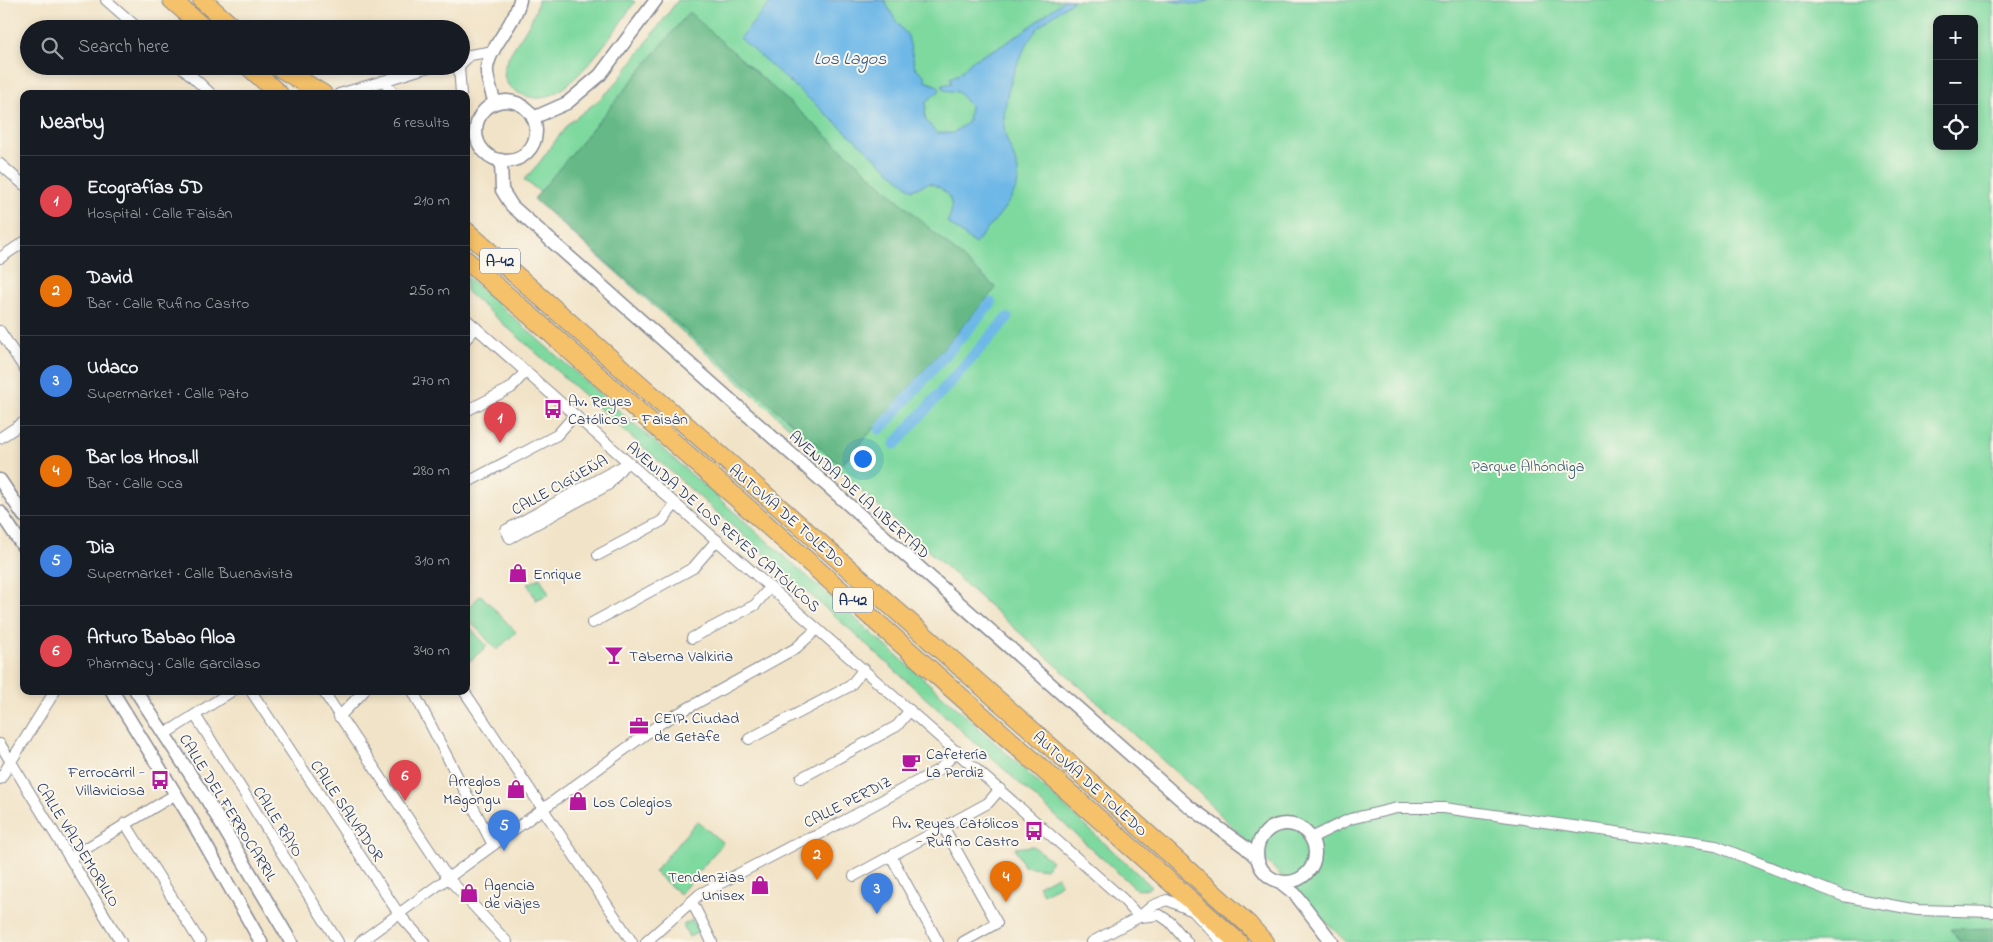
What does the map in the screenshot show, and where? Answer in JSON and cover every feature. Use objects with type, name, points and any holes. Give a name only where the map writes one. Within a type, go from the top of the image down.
[{"type":"highway","points":[[172,0],[195,20]]},
{"type":"highway","points":[[202,0],[224,20]]},
{"type":"highway","points":[[252,75],[262,90]]},
{"type":"highway","points":[[257,75],[274,90]]},
{"type":"highway","points":[[287,75],[304,90]]},
{"type":"highway","points":[[292,75],[316,90]]},
{"type":"highway","name":"AUTOVÍA DE TOLEDO","points":[[470,235],[1042,738],[1249,925],[1264,942]]},
{"type":"highway","name":"AUTOVÍA DE TOLEDO","points":[[470,264],[1238,942]]},
{"type":"street","points":[[106,0],[129,20]]},
{"type":"street","points":[[495,103],[487,68],[494,51],[518,11],[520,0]]},
{"type":"street","points":[[533,118],[567,103],[600,75],[656,0]]},
{"type":"street","points":[[470,55],[494,51]]},
{"type":"street","points":[[190,75],[206,90]]},
{"type":"street","points":[[353,90],[403,75]]},
{"type":"street","points":[[460,75],[460,90]]},
{"type":"street","points":[[383,81],[391,90]]},
{"type":"street","points":[[515,102],[528,111],[533,118],[536,131],[530,149],[514,160],[501,160],[490,156],[481,148],[477,140],[476,130],[481,114],[495,103],[515,102]]},
{"type":"street","name":"AVENIDA DE LA LIBERTAD","points":[[501,160],[502,190],[518,212],[1187,805],[1257,858]]},
{"type":"street","points":[[0,164],[20,182]]},
{"type":"street","points":[[0,258],[20,245]]},
{"type":"street","name":"AVENIDA DE LOS REYES CATÓLICOS","points":[[470,323],[575,415],[627,464],[676,504],[1000,789],[1123,899],[1139,917]]},
{"type":"street","points":[[470,335],[476,328]]},
{"type":"street","points":[[0,331],[20,362]]},
{"type":"street","points":[[470,410],[511,388],[526,371]]},
{"type":"street","points":[[470,481],[556,435],[575,415]]},
{"type":"street","points":[[0,438],[20,425]]},
{"type":"street","name":"CALLE CIGÜEÑA","points":[[627,464],[608,486],[510,538],[506,530],[627,464]]},
{"type":"street","points":[[0,480],[20,510]]},
{"type":"street","points":[[598,555],[662,521],[676,504]]},
{"type":"street","points":[[0,512],[5,529],[20,544]]},
{"type":"street","points":[[592,623],[693,568],[717,540]]},
{"type":"street","points":[[692,638],[755,604],[770,587]]},
{"type":"street","points":[[360,942],[661,722],[796,648],[817,628]]},
{"type":"street","points":[[749,739],[850,686],[864,669]]},
{"type":"street","points":[[0,779],[53,695]]},
{"type":"street","points":[[114,695],[176,794],[261,942]]},
{"type":"street","name":"CALLE DEL FERROCARRIL","points":[[139,695],[207,800],[291,942]]},
{"type":"street","points":[[165,734],[226,695]]},
{"type":"street","name":"CALLE SALVADOR","points":[[254,695],[399,914],[424,942]]},
{"type":"street","points":[[326,695],[339,717],[448,878],[507,942]]},
{"type":"street","points":[[339,717],[360,695]]},
{"type":"street","points":[[415,695],[493,845]]},
{"type":"street","points":[[467,695],[632,942]]},
{"type":"street","points":[[801,778],[897,726],[910,710]]},
{"type":"street","name":"CALLE RAYO","points":[[195,715],[338,942]]},
{"type":"street","name":"CALLE VALDEMORILLO","points":[[0,744],[122,942]]},
{"type":"street","name":"CALLE PERDIZ","points":[[646,942],[700,894],[799,842],[816,836],[940,769],[957,751]]},
{"type":"street","points":[[854,876],[988,802],[1000,789]]},
{"type":"street","points":[[70,858],[125,823],[176,794]]},
{"type":"street","points":[[1311,838],[1350,819],[1397,808],[1444,808],[1716,846],[1843,896],[1917,910],[1993,912]]},
{"type":"street","points":[[125,823],[200,942]]},
{"type":"street","points":[[1309,910],[1303,888],[1306,874],[1315,857],[1311,838],[1306,832],[1290,824],[1281,824],[1266,832],[1260,840],[1257,848],[1257,858],[1265,874],[1280,882],[1295,894],[1332,942]]},
{"type":"street","points":[[944,828],[997,923],[962,942]]},
{"type":"street","name":"AVENIDA DE LA LIBERTAD","points":[[1226,833],[1247,839],[1266,832]]},
{"type":"street","points":[[891,856],[938,942]]},
{"type":"street","points":[[1280,882],[1298,880],[1306,874]]},
{"type":"street","points":[[1098,941],[1139,917],[1152,906],[1167,900],[1193,911],[1222,942]]},
{"type":"street","points":[[692,902],[712,942]]},
{"type":"street","points":[[1139,917],[1160,915],[1170,922],[1187,942]]},
{"type":"green space","points":[[538,0],[632,0],[635,2],[606,43],[580,73],[553,94],[540,98],[521,94],[511,88],[507,83],[504,72],[509,56],[536,10]]},
{"type":"green space","name":"Parque Alhóndiga","points":[[678,0],[1993,0],[1993,942],[1346,942],[1198,792],[534,199],[540,192],[524,180],[568,124],[615,85]]},
{"type":"green space","points":[[689,12],[996,288],[841,466],[534,199]]},
{"type":"green space","points":[[470,280],[968,718],[1151,886],[1148,889],[1137,890],[856,635],[470,295]]},
{"type":"green space","points":[[540,578],[549,594],[536,600],[528,584]]},
{"type":"green space","points":[[481,595],[516,632],[497,650],[470,621],[470,605]]},
{"type":"green space","points":[[470,627],[487,646],[470,661]]},
{"type":"green space","points":[[697,821],[723,843],[680,894],[654,872]]},
{"type":"green space","points":[[1033,846],[1052,861],[1046,869],[1024,866],[1015,848]]},
{"type":"green space","points":[[1057,876],[1061,884],[1043,894],[1038,886]]},
{"type":"green space","points":[[692,920],[699,932],[689,937],[683,925]]},
{"type":"green space","points":[[1993,928],[1993,942],[1960,942],[1951,929]]},
{"type":"water","name":"Los Lagos","points":[[773,0],[884,0],[897,23],[908,36],[915,67],[925,76],[925,81],[938,86],[940,90],[926,102],[925,119],[936,133],[953,133],[968,122],[970,106],[958,92],[944,90],[942,85],[952,83],[950,78],[959,74],[971,61],[1003,45],[1034,24],[1064,0],[1074,0],[1041,25],[1025,47],[1018,62],[1008,93],[1004,122],[1005,134],[1018,170],[1018,182],[1006,206],[975,244],[947,222],[951,203],[946,193],[929,183],[912,190],[740,38]]},
{"type":"water","points":[[1165,0],[1211,0],[1197,5]]},
{"type":"waterway","points":[[880,429],[991,303]]},
{"type":"waterway","points":[[895,444],[1007,318]]},
{"type":"place","name":"Av. Reyes Católicos - Faisán","points":[[553,409]]},
{"type":"place","name":"Ecografías 5D","points":[[500,443]]},
{"type":"place","name":"Enrique","points":[[518,573]]},
{"type":"place","name":"Taberna Valkiria","points":[[614,655]]},
{"type":"place","name":"CEIP. Ciudad de Getafe","points":[[639,726]]},
{"type":"place","name":"Cafetería La Perdiz","points":[[911,762]]},
{"type":"place","name":"Ferrocarril - Villaviciosa","points":[[160,780]]},
{"type":"place","name":"Arreglos Magongu","points":[[516,789]]},
{"type":"place","name":"Arturo Babao Aloa","points":[[405,801]]},
{"type":"place","name":"Los Colegios","points":[[578,801]]},
{"type":"place","name":"Av. Reyes Católicos - Rufino Castro","points":[[1034,831]]},
{"type":"place","name":"Dia","points":[[504,851]]},
{"type":"place","name":"David","points":[[817,880]]},
{"type":"place","name":"TendenZias Unisex","points":[[760,885]]},
{"type":"place","name":"Agencia de viajes","points":[[469,893]]},
{"type":"place","name":"Bar los Hnos.ll","points":[[1006,902]]},
{"type":"place","name":"Udaco","points":[[877,914]]}]
